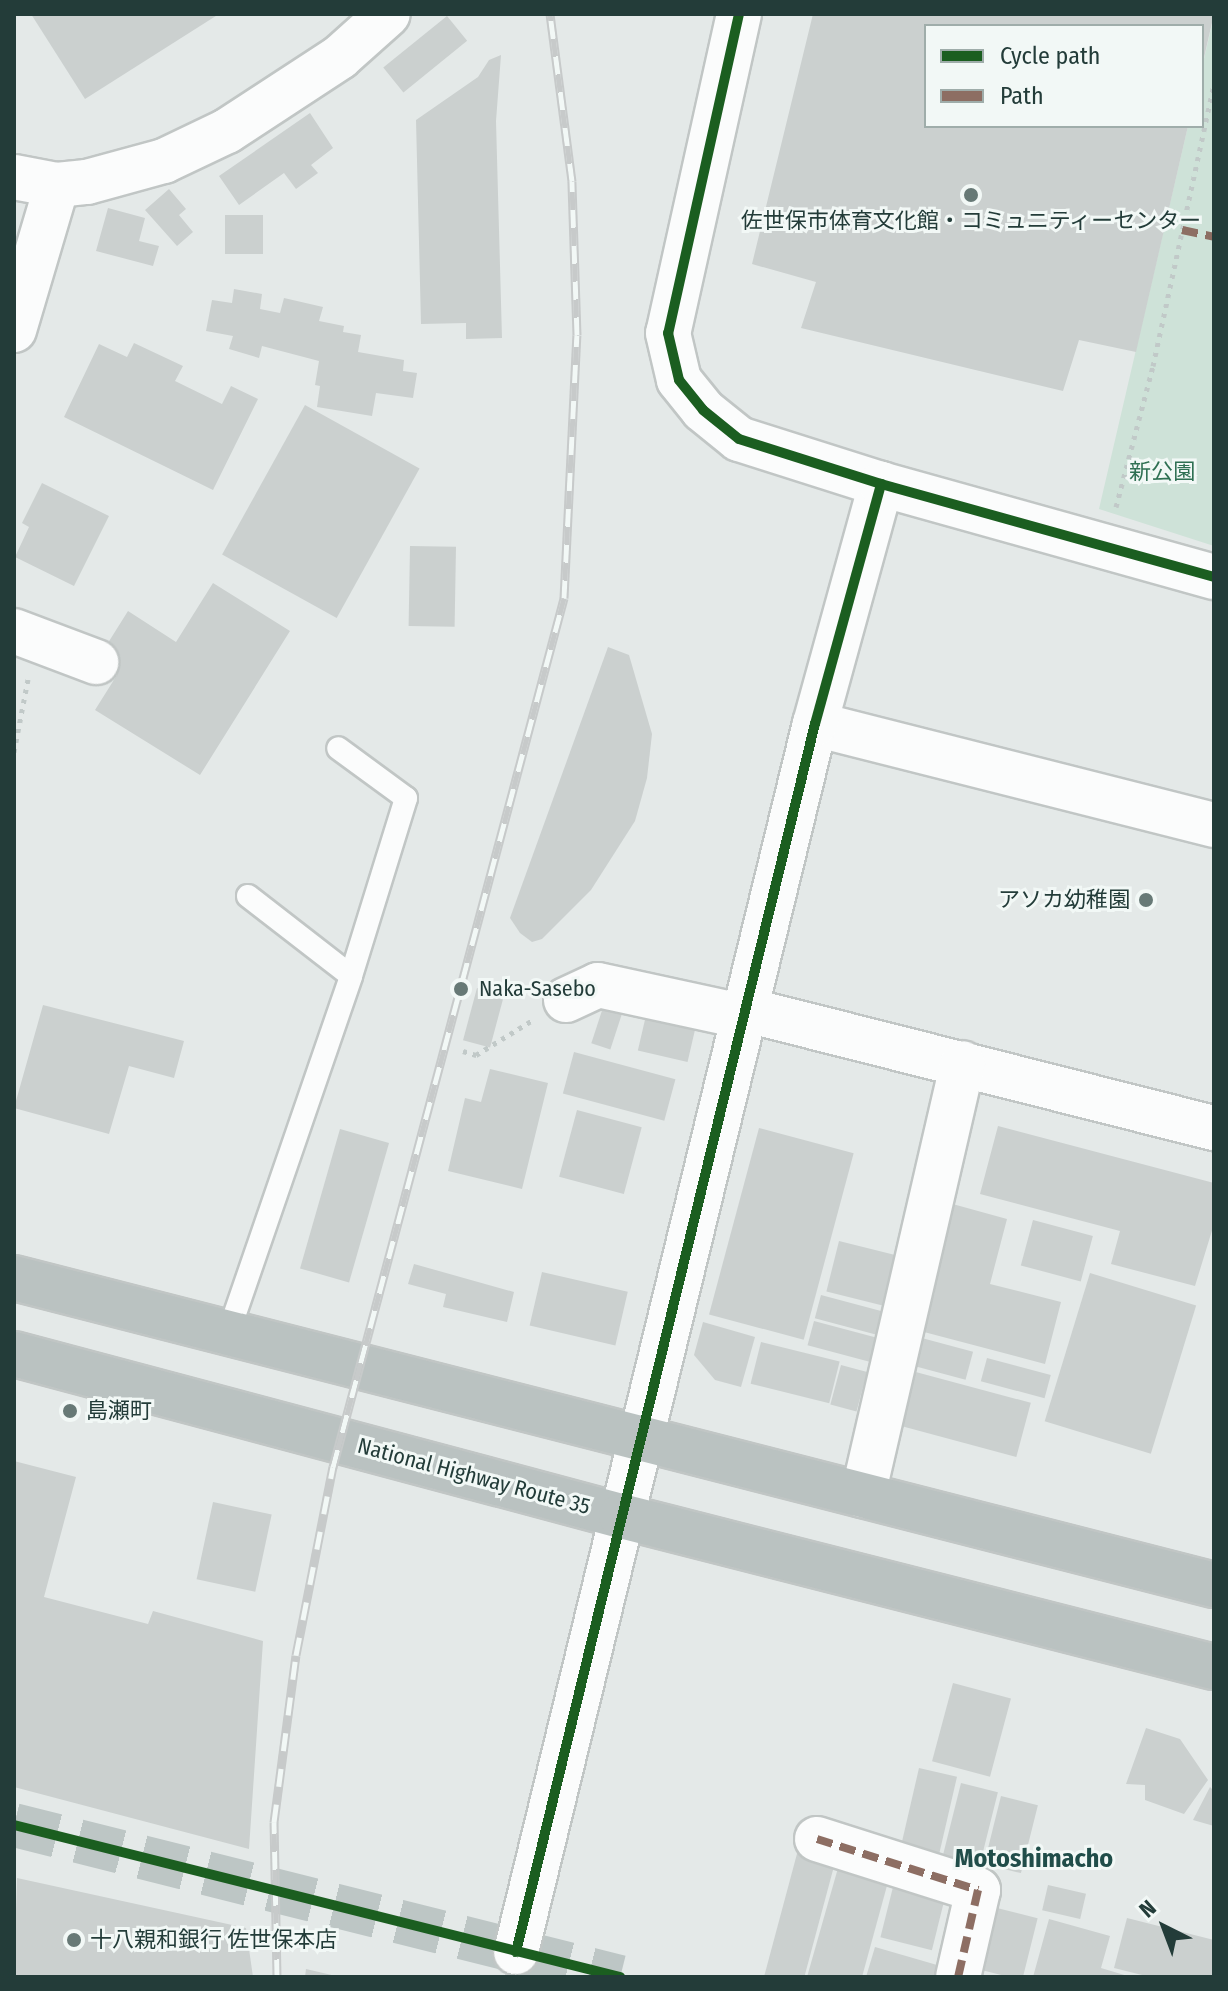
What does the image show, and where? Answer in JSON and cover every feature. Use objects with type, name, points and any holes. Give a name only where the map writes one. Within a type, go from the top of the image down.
[{"type":"highway","points":[[14,1278],[1214,1585]]},
{"type":"highway","name":"National Highway Route 35","points":[[14,1354],[621,1516],[1214,1667]]},
{"type":"street","points":[[14,177],[57,185],[110,177],[164,161],[227,131],[340,57],[388,14]]},
{"type":"street","points":[[739,14],[668,333],[679,380],[703,410],[739,439],[881,484],[1214,577]]},
{"type":"street","points":[[14,330],[57,185]]},
{"type":"street","points":[[516,1952],[815,724],[881,484]]},
{"type":"street","points":[[25,635],[96,662]]},
{"type":"street","points":[[815,724],[1214,825]]},
{"type":"street","points":[[566,1000],[598,985],[746,1014],[963,1063],[1214,1128]]},
{"type":"street","points":[[863,1495],[963,1063]]},
{"type":"street","points":[[817,1839],[978,1890],[958,1977]]},
{"type":"lane","points":[[229,1331],[351,976],[406,798],[338,748]]},
{"type":"lane","points":[[248,896],[351,976]]},
{"type":"path","points":[[1105,547],[1153,366],[1214,84]]},
{"type":"path","points":[[14,752],[25,635]]},
{"type":"path","points":[[463,1051],[476,1055],[566,1000]]},
{"type":"green space","name":"新公園","points":[[1214,16],[1214,546],[1099,509],[1188,128],[1204,128],[1204,58]]},
{"type":"building","points":[[31,14],[219,14],[85,99]]},
{"type":"building","name":"佐世保市体育文化館・コミュニティーセンター","points":[[813,14],[1214,14],[1204,58],[1204,24],[924,24],[924,128],[1188,128],[1136,352],[1079,340],[1063,391],[801,328],[816,282],[752,264]]},
{"type":"building","points":[[447,16],[467,41],[403,92],[383,68]]},
{"type":"building","points":[[501,55],[496,121],[502,338],[466,339],[466,323],[421,324],[416,120],[478,77],[489,60]]},
{"type":"building","points":[[310,113],[333,148],[311,165],[318,173],[296,189],[284,173],[239,205],[219,176]]},
{"type":"building","points":[[169,189],[186,209],[179,215],[193,232],[177,246],[145,210]]},
{"type":"building","points":[[108,208],[145,218],[139,241],[159,246],[153,266],[96,251]]},
{"type":"building","points":[[225,215],[263,215],[263,254],[225,254]]},
{"type":"building","points":[[234,289],[262,294],[260,309],[280,313],[284,298],[323,307],[319,321],[344,326],[343,332],[361,335],[358,352],[404,360],[403,371],[417,373],[413,398],[376,393],[372,416],[317,407],[320,386],[315,385],[319,361],[262,346],[259,358],[229,349],[233,336],[206,331],[212,300],[232,303]]},
{"type":"building","points":[[134,343],[183,366],[175,381],[222,404],[231,386],[258,399],[213,490],[64,417],[99,344],[127,357]]},
{"type":"building","points":[[305,405],[420,469],[337,618],[222,555]]},
{"type":"building","points":[[42,483],[109,516],[74,586],[15,557],[29,527],[22,523]]},
{"type":"building","points":[[410,546],[456,547],[455,627],[409,626]]},
{"type":"building","points":[[213,583],[290,631],[200,775],[95,710],[117,675],[96,662],[128,611],[176,642]]},
{"type":"building","points":[[608,647],[629,655],[652,734],[647,778],[635,821],[591,890],[542,939],[532,942],[520,933],[510,918]]},
{"type":"building","points":[[477,988],[504,995],[490,1047],[463,1040]]},
{"type":"building","points":[[608,992],[627,998],[610,1050],[591,1043]]},
{"type":"building","points":[[650,998],[700,1009],[688,1062],[638,1051]]},
{"type":"building","points":[[43,1005],[184,1041],[174,1078],[129,1066],[109,1134],[14,1108]]},
{"type":"building","points":[[574,1052],[675,1079],[664,1121],[563,1094]]},
{"type":"building","points":[[490,1069],[548,1083],[522,1189],[448,1171],[465,1098],[481,1102]]},
{"type":"building","points":[[577,1110],[642,1127],[624,1194],[559,1177]]},
{"type":"building","points":[[998,1126],[1214,1183],[1214,1224],[1195,1286],[1111,1264],[1120,1231],[980,1194]]},
{"type":"building","points":[[759,1128],[854,1153],[804,1340],[709,1314]]},
{"type":"building","points":[[340,1129],[389,1143],[349,1282],[300,1268]]},
{"type":"building","points":[[949,1203],[1007,1219],[990,1284],[1061,1302],[1045,1364],[924,1332],[935,1291],[926,1288]]},
{"type":"building","points":[[1033,1220],[1093,1236],[1081,1281],[1021,1265]]},
{"type":"building","points":[[839,1241],[901,1256],[889,1307],[826,1291]]},
{"type":"building","points":[[414,1264],[514,1292],[507,1322],[443,1307],[446,1294],[408,1284]]},
{"type":"building","points":[[542,1272],[628,1292],[615,1345],[530,1326]]},
{"type":"building","points":[[1090,1273],[1196,1305],[1151,1454],[1045,1421]]},
{"type":"building","points":[[821,1295],[884,1312],[878,1335],[815,1318]]},
{"type":"building","points":[[814,1321],[881,1339],[874,1363],[808,1345]]},
{"type":"building","points":[[703,1322],[755,1337],[741,1387],[715,1380],[694,1355]]},
{"type":"building","points":[[918,1337],[973,1352],[966,1380],[910,1365]]},
{"type":"building","points":[[761,1342],[840,1362],[829,1403],[751,1384]]},
{"type":"building","points":[[987,1358],[1051,1375],[1045,1398],[981,1381]]},
{"type":"building","points":[[841,1365],[867,1372],[856,1412],[830,1405]]},
{"type":"building","points":[[912,1371],[1031,1403],[1016,1457],[898,1425]]},
{"type":"building","points":[[14,1461],[76,1477],[44,1597],[148,1624],[153,1611],[263,1641],[249,1849],[14,1787]]},
{"type":"building","points":[[213,1502],[272,1514],[255,1592],[197,1579]]},
{"type":"building","points":[[953,1683],[1011,1699],[990,1777],[932,1761]]},
{"type":"building","points":[[1146,1728],[1180,1739],[1208,1780],[1184,1814],[1145,1800],[1145,1785],[1126,1784]]},
{"type":"building","points":[[919,1768],[957,1777],[939,1853],[901,1844]]},
{"type":"building","points":[[961,1783],[998,1792],[980,1865],[943,1856]]},
{"type":"building","points":[[1210,1787],[1214,1791],[1214,1826],[1193,1820]]},
{"type":"building","points":[[1001,1796],[1038,1805],[1021,1873],[984,1864]]},
{"type":"building","points":[[798,1850],[836,1860],[804,1977],[764,1977]]},
{"type":"building","points":[[838,1868],[888,1882],[862,1977],[807,1977]]},
{"type":"building","points":[[17,1878],[246,1928],[253,1977],[14,1977]]},
{"type":"building","points":[[894,1883],[945,1896],[932,1950],[880,1937]]},
{"type":"building","points":[[1048,1885],[1086,1894],[1080,1919],[1042,1910]]},
{"type":"building","points":[[993,1907],[1038,1918],[1023,1977],[978,1969]]},
{"type":"building","points":[[1127,1918],[1214,1940],[1214,1977],[1150,1977],[1114,1968]]},
{"type":"building","points":[[1049,1919],[1110,1936],[1101,1968],[1131,1977],[1033,1977]]},
{"type":"building","points":[[875,1947],[944,1967],[941,1977],[866,1977]]},
{"type":"building","points":[[306,1969],[336,1976],[336,1977],[305,1977]]},
{"type":"tunnel","points":[[14,1825],[620,1977]]},
{"type":"railway","points":[[277,1977],[274,1822],[296,1655],[333,1467],[564,598],[577,335],[572,181],[550,14]]},
{"type":"marked path","points":[[1182,230],[1214,237]]},
{"type":"marked path","points":[[817,1839],[978,1890],[958,1977]]},
{"type":"cycle path","points":[[739,14],[668,333],[679,380],[703,410],[739,439],[881,484],[1214,577]]},
{"type":"cycle path","points":[[516,1952],[815,724],[881,484]]},
{"type":"cycle path","points":[[14,1825],[620,1977]]},
{"type":"place","name":"佐世保市体育文化館・コミュニティーセンター","points":[[971,195]]},
{"type":"place","name":"アソカ幼稚園","points":[[1146,900]]},
{"type":"place","name":"Naka-Sasebo","points":[[461,989]]},
{"type":"place","name":"島瀬町","points":[[70,1411]]},
{"type":"place","name":"十八親和銀行 佐世保本店","points":[[74,1940]]},
{"type":"district","name":"Motoshimacho","points":[[1034,1859]]}]
